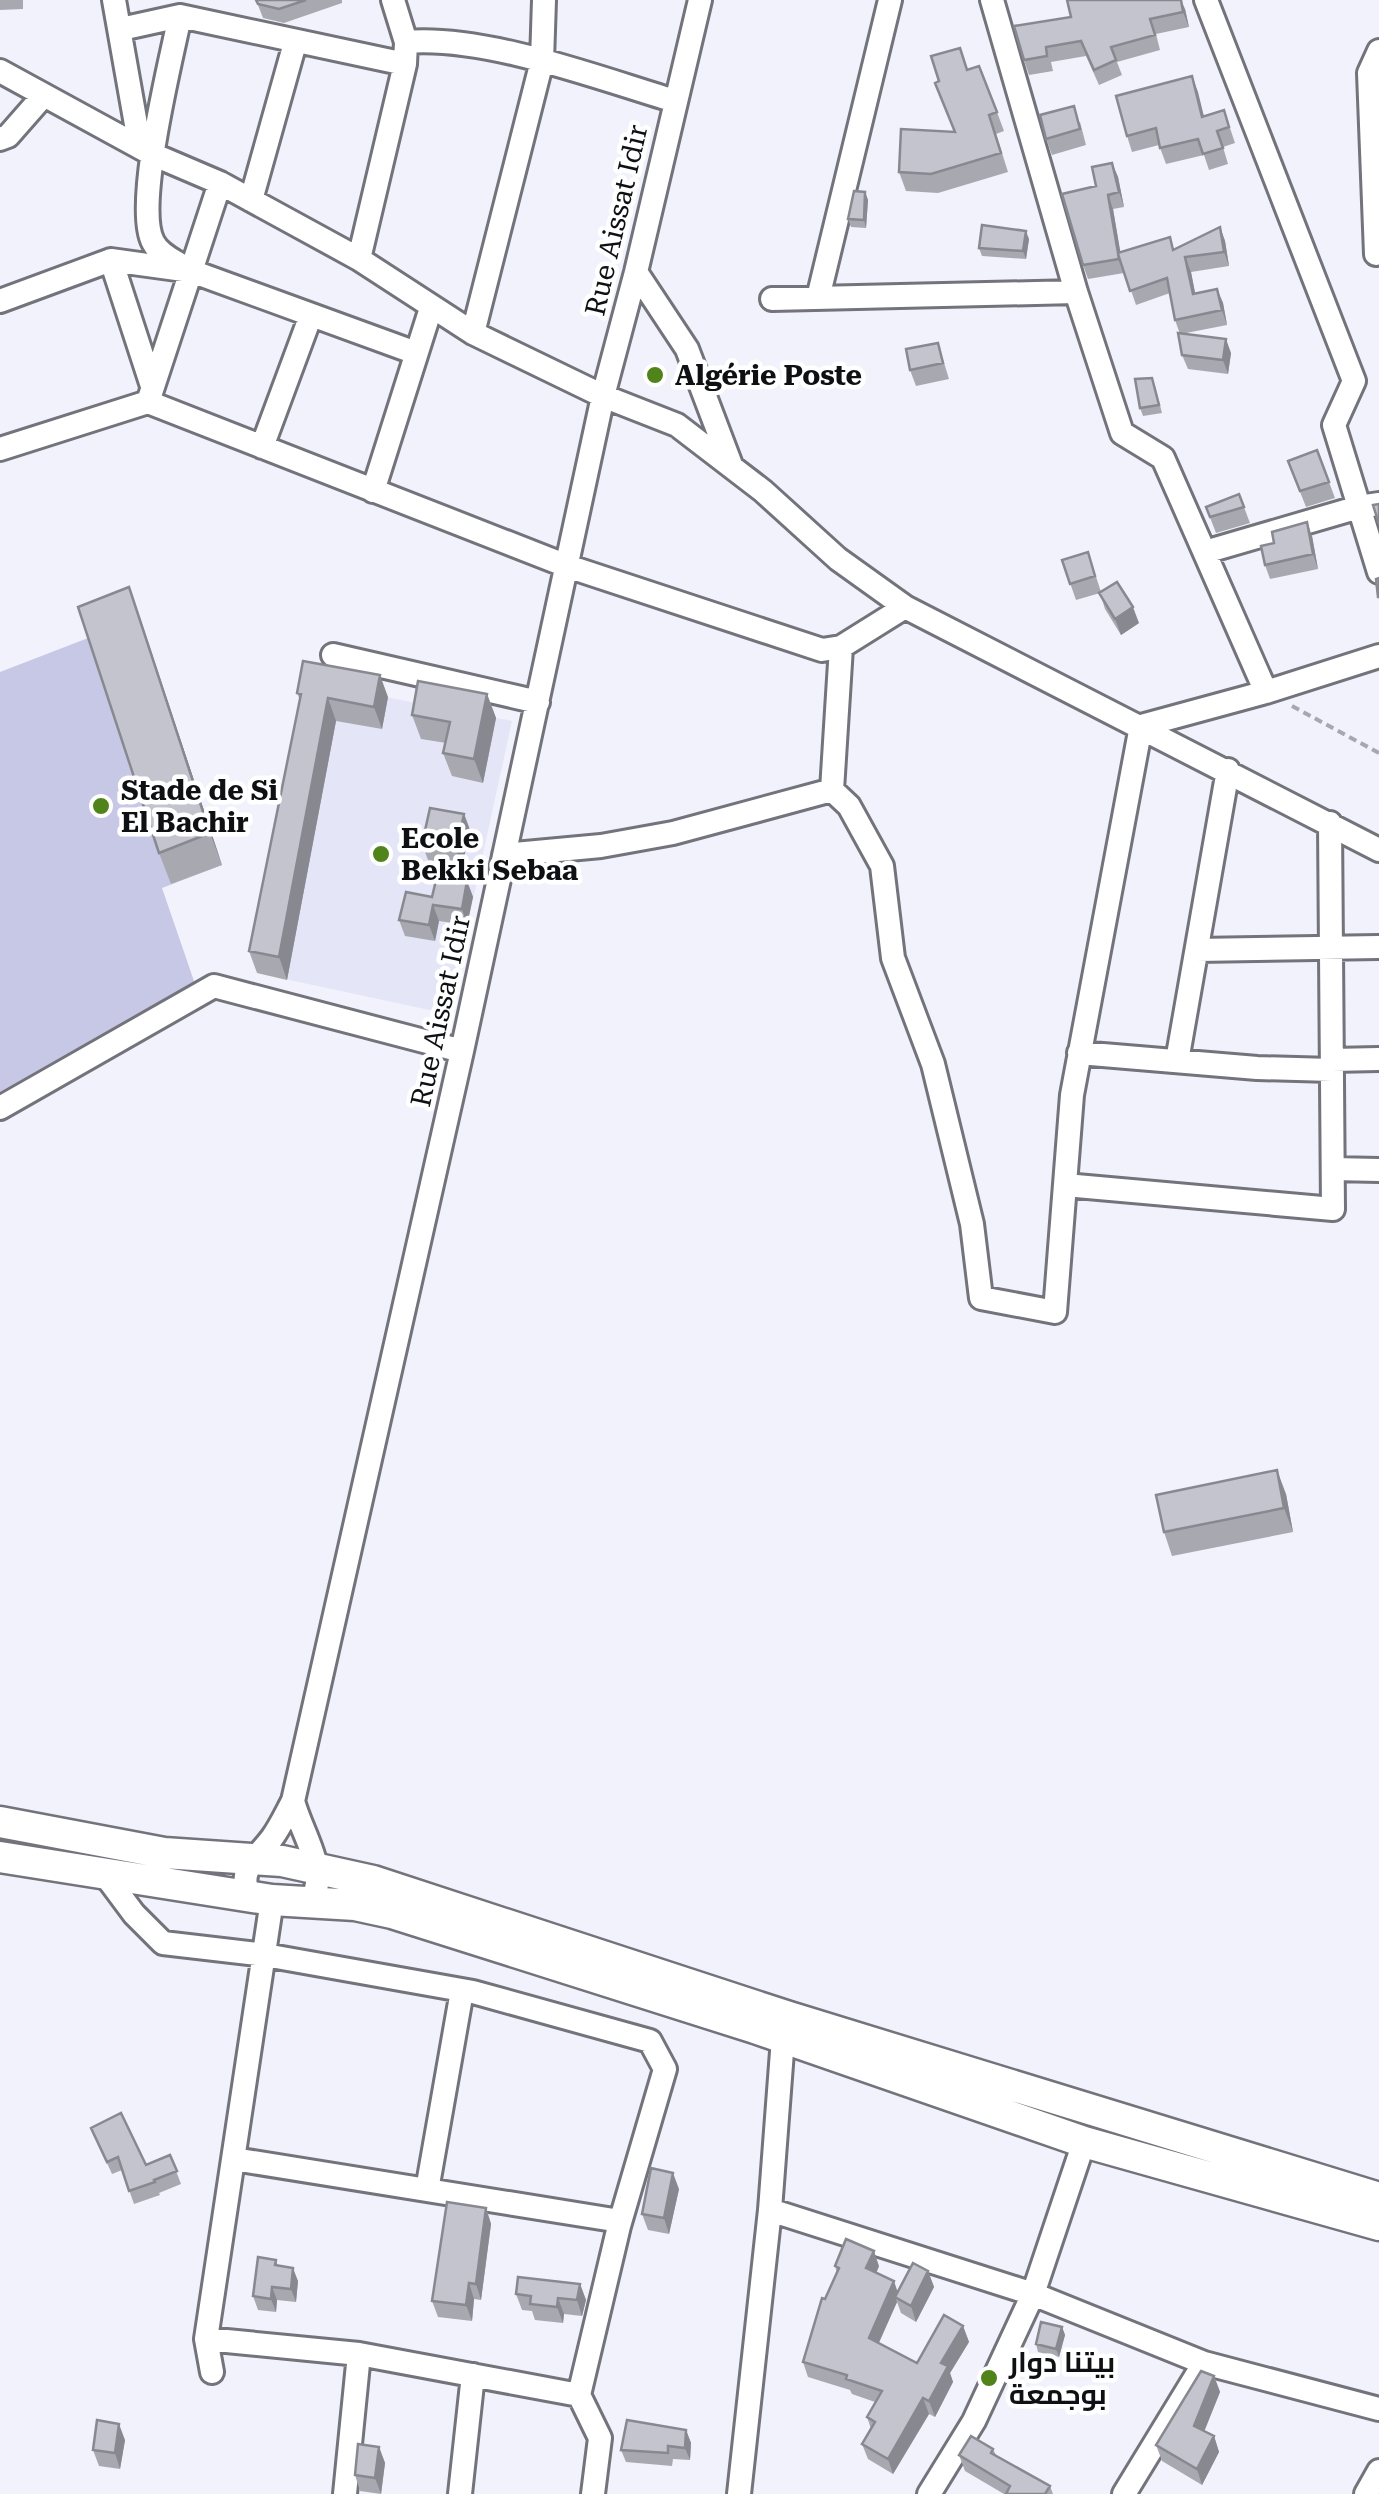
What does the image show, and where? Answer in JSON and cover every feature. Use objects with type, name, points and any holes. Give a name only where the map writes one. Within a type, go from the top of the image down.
[{"type":"main road","points":[[0,1822],[164,1852],[318,1868],[412,1892],[784,2026],[1084,2142],[1379,2224]]},
{"type":"main road","points":[[0,1857],[261,1898],[355,1905],[392,1913],[1379,2198]]},
{"type":"street","points":[[114,0],[146,150],[151,239],[160,252],[191,271],[416,354]]},
{"type":"street","points":[[359,260],[406,53],[393,0]]},
{"type":"street","points":[[473,333],[542,61],[544,0]]},
{"type":"street","name":"Rue Aissat Idir","points":[[292,1801],[462,1051],[603,396],[700,0]]},
{"type":"street","points":[[818,298],[890,0]]},
{"type":"street","points":[[992,0],[1076,292],[1122,432],[1163,458],[1266,692]]},
{"type":"street","points":[[1206,0],[1354,381],[1334,425],[1369,506],[1379,572]]},
{"type":"street","points":[[120,30],[180,16],[294,43],[406,53],[439,39],[542,61],[675,100]]},
{"type":"street","points":[[146,150],[180,16]]},
{"type":"street","points":[[251,200],[294,43]]},
{"type":"street","points":[[1376,254],[1374,76],[1379,51]]},
{"type":"street","points":[[0,72],[146,150],[251,200],[359,260],[473,333],[603,396],[676,424],[730,465],[838,559],[906,606],[1379,850]]},
{"type":"street","points":[[0,139],[8,136],[44,95]]},
{"type":"street","points":[[150,394],[220,183]]},
{"type":"street","points":[[0,301],[111,260],[191,271]]},
{"type":"street","points":[[111,260],[150,394]]},
{"type":"street","points":[[636,272],[687,349],[730,465]]},
{"type":"street","points":[[772,299],[1076,292]]},
{"type":"street","points":[[373,490],[430,308]]},
{"type":"street","points":[[262,447],[311,315]]},
{"type":"street","points":[[0,449],[150,394],[262,447],[566,566],[822,650],[841,648],[906,606]]},
{"type":"street","points":[[1204,552],[1369,506]]},
{"type":"street","points":[[832,790],[841,648]]},
{"type":"street","points":[[334,656],[538,702]]},
{"type":"street","points":[[1141,726],[1379,656]]},
{"type":"street","points":[[832,790],[850,806],[882,866],[893,958],[932,1064],[972,1224],[981,1298],[1055,1312],[1072,1094],[1141,726]]},
{"type":"street","points":[[1177,1061],[1228,770]]},
{"type":"street","points":[[504,855],[600,846],[674,833],[832,790]]},
{"type":"street","points":[[1065,1184],[1333,1209],[1330,824]]},
{"type":"street","points":[[1196,950],[1379,947]]},
{"type":"street","points":[[0,1108],[214,986],[462,1051]]},
{"type":"street","points":[[1080,1053],[1177,1061],[1332,1065],[1379,1058]]},
{"type":"street","points":[[1332,1169],[1379,1170]]},
{"type":"street","points":[[212,2372],[206,2340],[265,1955],[261,1898],[244,1880],[253,1859],[270,1841],[292,1801]]},
{"type":"street","points":[[292,1801],[318,1868],[318,1890],[310,1902]]},
{"type":"street","points":[[105,1875],[134,1914],[164,1944],[265,1955],[462,1991],[650,2042],[664,2069],[620,2220],[579,2395],[600,2438],[593,2494]]},
{"type":"street","points":[[427,2190],[462,1991]]},
{"type":"street","points":[[739,2494],[770,2210],[784,2026]]},
{"type":"street","points":[[930,2494],[974,2421],[1033,2294],[1084,2142]]},
{"type":"street","points":[[234,2160],[620,2220]]},
{"type":"street","points":[[770,2210],[1033,2294],[1204,2362],[1379,2409]]},
{"type":"street","points":[[206,2340],[359,2354],[579,2395]]},
{"type":"street","points":[[346,2494],[359,2354]]},
{"type":"street","points":[[1124,2494],[1204,2362]]},
{"type":"street","points":[[460,2494],[473,2375]]},
{"type":"street","points":[[1366,2494],[1379,2472]]},
{"type":"path","points":[[1266,692],[1379,752]]},
{"type":"shaded area","name":"Stade de Si El Bachir","points":[[140,618],[222,865],[162,888],[195,984],[186,996],[0,1099],[0,672]]},
{"type":"shaded area","name":"Ecole Bekki Sebaa","points":[[311,683],[512,721],[448,1014],[257,973]]},
{"type":"building","points":[[256,0],[306,0],[279,9]]},
{"type":"building","points":[[1067,0],[1181,0],[1183,12],[1150,19],[1155,35],[1111,47],[1116,60],[1094,70],[1081,41],[1046,47],[1047,56],[1024,60],[1014,26],[1071,17]]},
{"type":"building","points":[[960,48],[967,70],[979,66],[997,112],[989,115],[1001,153],[931,174],[899,172],[901,129],[955,132],[935,83],[939,81],[931,56]]},
{"type":"building","points":[[1192,76],[1202,117],[1224,110],[1229,127],[1217,131],[1223,148],[1203,154],[1198,139],[1160,148],[1156,128],[1127,136],[1116,96]]},
{"type":"building","points":[[1074,106],[1080,129],[1046,139],[1040,115]]},
{"type":"building","points":[[1112,163],[1119,192],[1108,195],[1118,253],[1170,237],[1173,250],[1220,227],[1224,252],[1185,257],[1193,294],[1217,289],[1222,310],[1175,320],[1167,278],[1130,291],[1118,254],[1119,259],[1083,265],[1062,194],[1096,186],[1092,167]]},
{"type":"building","points":[[854,191],[865,192],[864,220],[848,219]]},
{"type":"building","points":[[982,225],[1026,231],[1023,251],[979,248]]},
{"type":"building","points":[[1178,333],[1226,339],[1223,360],[1182,355]]},
{"type":"building","points":[[938,343],[943,363],[910,370],[906,349]]},
{"type":"building","points":[[1152,378],[1159,405],[1140,408],[1135,379]]},
{"type":"building","points":[[1317,450],[1329,482],[1300,491],[1288,461]]},
{"type":"building","points":[[1239,494],[1244,507],[1210,517],[1206,507]]},
{"type":"building","points":[[1307,522],[1313,554],[1265,565],[1261,546],[1274,543],[1272,532]]},
{"type":"building","points":[[1088,552],[1095,576],[1070,584],[1062,560]]},
{"type":"building","points":[[1117,582],[1133,607],[1115,619],[1099,593]]},
{"type":"building","points":[[129,587],[210,833],[159,853],[78,607]]},
{"type":"building","points":[[303,661],[380,675],[374,707],[328,698],[279,957],[249,951],[301,694],[297,693]]},
{"type":"building","points":[[418,681],[487,694],[474,759],[443,753],[450,722],[412,715]]},
{"type":"building","points":[[430,808],[464,814],[456,851],[422,844]]},
{"type":"building","points":[[437,876],[467,881],[462,909],[433,905],[429,925],[399,920],[406,892],[432,897]]},
{"type":"building","points":[[1277,1470],[1284,1508],[1164,1532],[1156,1495]]},
{"type":"building","points":[[121,2113],[146,2165],[170,2155],[177,2171],[129,2191],[118,2157],[107,2162],[91,2128]]},
{"type":"building","points":[[651,2168],[673,2173],[664,2218],[642,2214]]},
{"type":"building","points":[[447,2202],[486,2208],[476,2284],[469,2283],[466,2305],[432,2301]]},
{"type":"building","points":[[846,2239],[874,2251],[866,2268],[894,2281],[869,2338],[917,2363],[944,2315],[963,2326],[941,2363],[948,2366],[929,2401],[923,2398],[888,2459],[862,2444],[875,2422],[867,2417],[882,2391],[803,2362],[822,2298],[825,2299],[839,2268],[835,2266]]},
{"type":"building","points":[[258,2257],[293,2268],[291,2289],[272,2287],[271,2299],[253,2296]]},
{"type":"building","points":[[913,2263],[928,2271],[911,2306],[895,2297]]},
{"type":"building","points":[[518,2277],[580,2284],[577,2300],[558,2298],[557,2307],[530,2304],[531,2296],[516,2294]]},
{"type":"building","points":[[1041,2322],[1062,2327],[1056,2349],[1036,2344]]},
{"type":"building","points":[[1201,2371],[1214,2376],[1194,2426],[1214,2436],[1197,2469],[1156,2445]]},
{"type":"building","points":[[97,2420],[119,2424],[115,2453],[93,2450]]},
{"type":"building","points":[[627,2420],[686,2430],[685,2448],[668,2446],[668,2453],[621,2450]]},
{"type":"building","points":[[971,2436],[993,2449],[991,2453],[1050,2486],[1045,2494],[1006,2494],[1010,2486],[959,2455]]},
{"type":"building","points":[[358,2444],[379,2447],[375,2478],[355,2475]]},
{"type":"place","name":"Algérie Poste","points":[[655,375]]},
{"type":"place","name":"Stade de Si El Bachir","points":[[101,806]]},
{"type":"place","name":"Ecole Bekki Sebaa","points":[[381,854]]},
{"type":"place","name":"بيتنا دوار بوجمعة","points":[[989,2378]]}]
